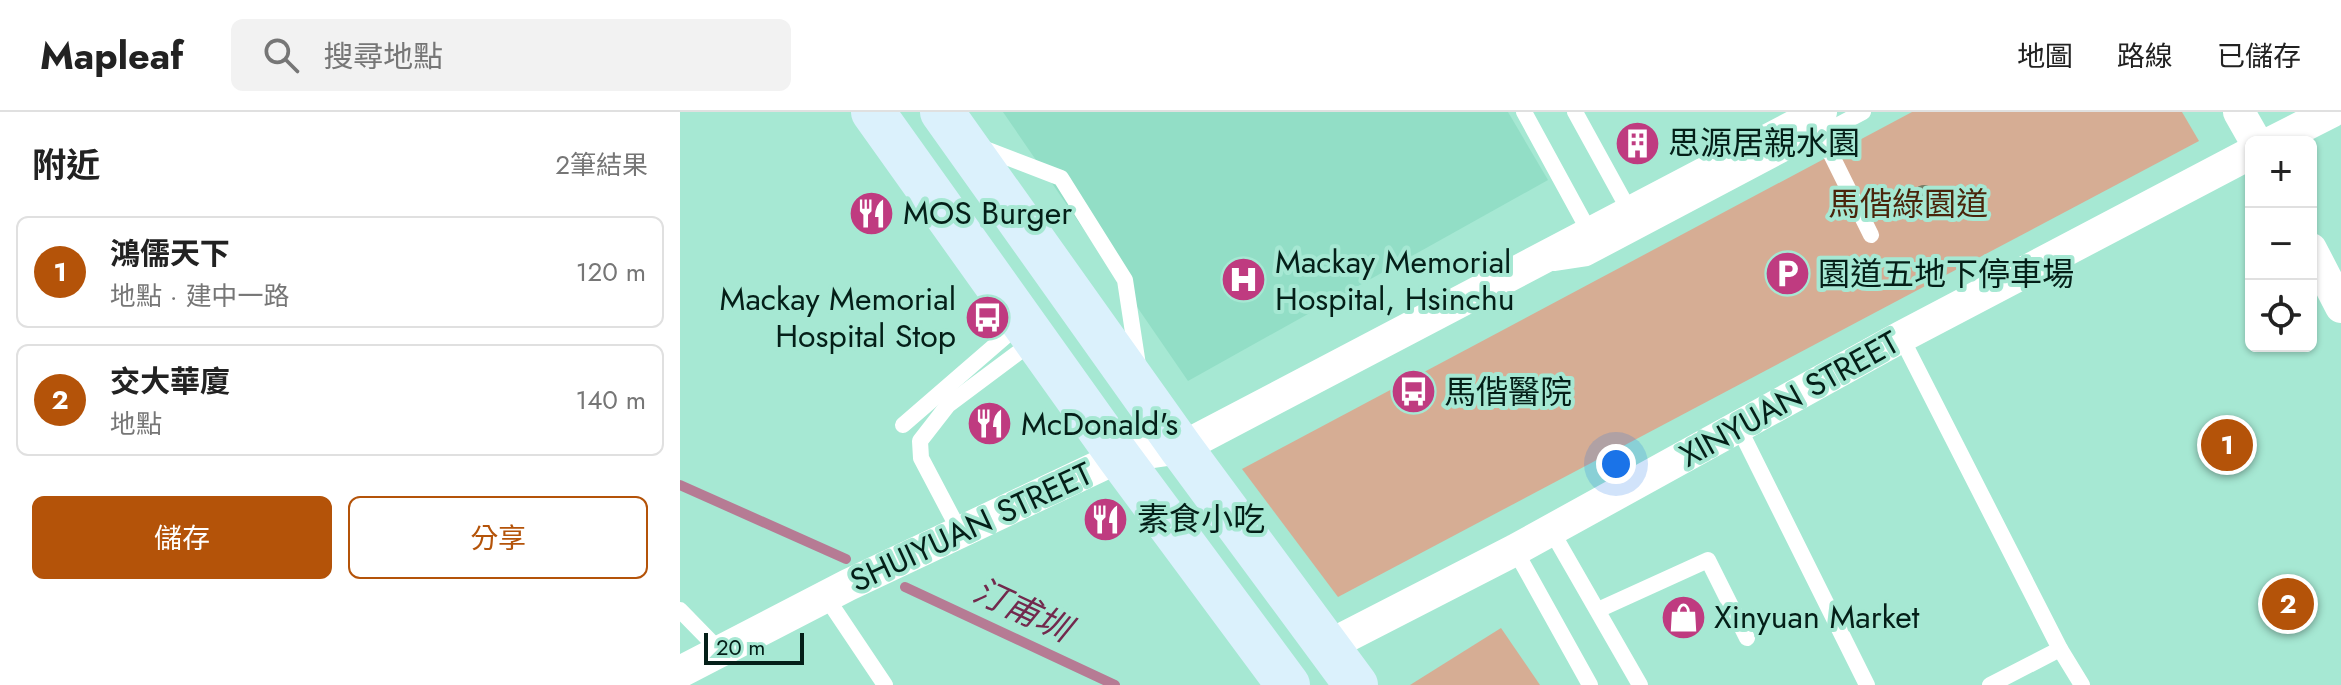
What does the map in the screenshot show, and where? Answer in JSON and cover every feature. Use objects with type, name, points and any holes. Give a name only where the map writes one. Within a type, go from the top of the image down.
[{"type":"main road","points":[[873,112],[1119,457],[1288,685]]},
{"type":"main road","points":[[952,126],[1181,448],[1356,685]]},
{"type":"street","points":[[2239,112],[2253,136]]},
{"type":"street","points":[[2284,136],[2331,112]]},
{"type":"street","name":"SHUIYUAN STREET","points":[[680,672],[826,597],[1119,457],[1181,448],[1630,212],[1821,123]]},
{"type":"street","name":"XINYUAN STREET","points":[[1328,646],[1515,550],[1901,337],[2245,156]]},
{"type":"street","points":[[2317,261],[2341,307]]},
{"type":"lane","points":[[1524,112],[1590,233]]},
{"type":"lane","points":[[1575,112],[1630,212]]},
{"type":"lane","points":[[1529,266],[1587,258],[1821,123],[1863,112]]},
{"type":"lane","points":[[1821,123],[1871,235]]},
{"type":"lane","points":[[952,126],[1061,178],[1125,280],[1143,395]]},
{"type":"lane","points":[[903,425],[1030,330]]},
{"type":"lane","points":[[960,532],[921,458],[920,441],[948,405],[1030,330]]},
{"type":"lane","points":[[1901,337],[2060,649],[2082,685]]},
{"type":"lane","points":[[1738,426],[1867,685]]},
{"type":"lane","points":[[1551,530],[1640,685]]},
{"type":"lane","points":[[1515,550],[1590,685]]},
{"type":"lane","points":[[1598,610],[1708,560],[1747,638]]},
{"type":"lane","points":[[826,597],[885,685]]},
{"type":"lane","points":[[680,610],[720,651]]},
{"type":"lane","points":[[1990,685],[2060,649]]},
{"type":"shaded area","name":"Mackay Memorial Hospital, Hsinchu","points":[[1003,112],[1508,112],[1548,180],[1188,381]]},
{"type":"green space","name":"馬偕綠園道","points":[[1912,112],[2182,112],[2199,141],[1338,597],[1242,469]]},
{"type":"green space","points":[[1501,628],[1540,685],[1410,685]]},
{"type":"waterway","name":"汀甫圳","points":[[680,485],[846,559]]},
{"type":"waterway","name":"汀甫圳","points":[[905,587],[1115,685]]},
{"type":"place","name":"思源居親水園","points":[[1637,143]]},
{"type":"place","name":"MOS Burger","points":[[872,213]]},
{"type":"place","name":"園道五地下停車場","points":[[1787,274]]},
{"type":"place","name":"Mackay Memorial Hospital, Hsinchu","points":[[1244,280]]},
{"type":"place","name":"Mackay Memorial Hospital Stop","points":[[987,317]]},
{"type":"place","name":"馬偕醫院","points":[[1413,392]]},
{"type":"place","name":"McDonald's","points":[[990,424]]},
{"type":"place","name":"鴻儒天下","points":[[2227,445]]},
{"type":"place","name":"素食小吃","points":[[1106,519]]},
{"type":"place","name":"交大華廈","points":[[2288,604]]},
{"type":"place","name":"Xinyuan Market","points":[[1683,617]]}]
